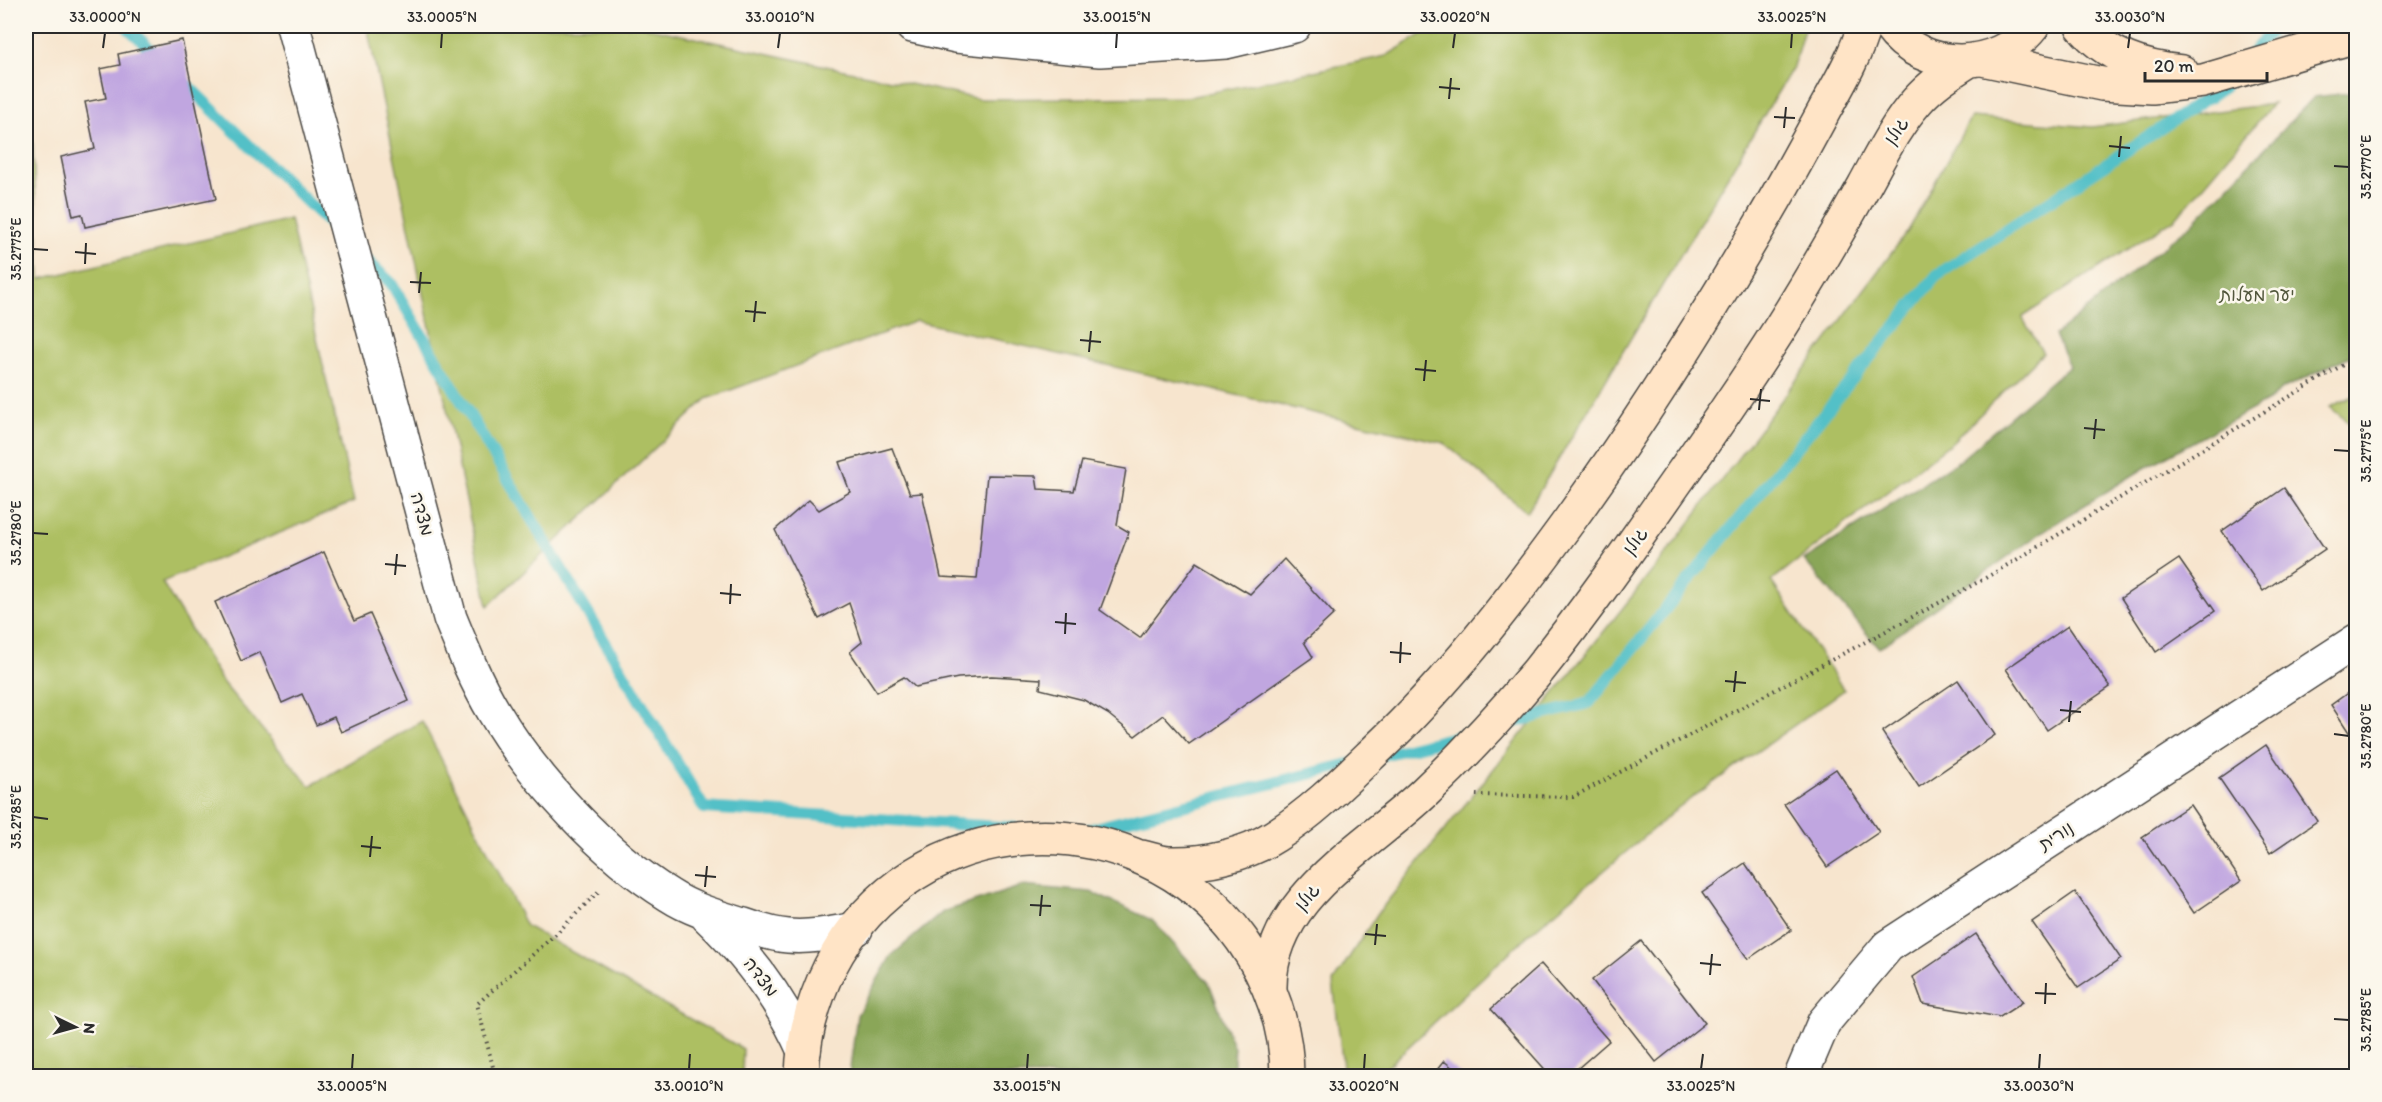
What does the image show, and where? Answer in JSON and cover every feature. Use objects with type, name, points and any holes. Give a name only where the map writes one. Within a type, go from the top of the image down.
[{"type":"street","name":"מצדה","points":[[293,26],[450,618],[470,667],[494,712],[522,754],[554,794],[627,864],[668,895],[703,913],[788,936],[825,935],[856,929]]},
{"type":"street","points":[[912,26],[956,36],[1100,50],[1226,42],[1294,26]]},
{"type":"street","points":[[803,1064],[809,1021],[822,984],[839,950],[861,921],[889,894],[919,872],[952,855],[988,843],[1026,838],[1066,838],[1105,845],[1168,863],[1201,860],[1236,853],[1275,836],[1347,778],[1399,729],[1455,668],[1507,604],[1592,488],[1695,334],[1796,163],[1843,76],[1864,26]]},
{"type":"street","points":[[1889,26],[1901,39],[1938,59],[1975,60],[2127,87],[2178,85],[2229,73],[2356,36]]},
{"type":"street","name":"גולן","points":[[1270,988],[1270,968],[1274,954],[1284,929],[1304,898],[1320,880],[1424,794],[1509,705],[1587,608],[1767,349],[1817,268],[1899,125],[1917,101],[1932,86],[1975,60],[2008,48],[2033,26]]},
{"type":"street","points":[[2082,26],[2105,48],[2142,65],[2184,72],[2229,73]]},
{"type":"street","name":"נורית","points":[[1801,1077],[1824,1022],[1888,945],[2356,641]]},
{"type":"street","points":[[1142,857],[1174,874],[1205,897],[1236,932],[1252,955],[1270,988],[1281,1024],[1287,1077]]},
{"type":"street","name":"מצדה","points":[[703,913],[733,940],[778,999],[803,1064]]},
{"type":"path","points":[[1424,794],[1573,797],[1984,579],[2356,357]]},
{"type":"path","points":[[500,1077],[494,1067],[477,1004],[556,934],[627,864]]},
{"type":"green space","points":[[26,26],[40,279],[290,219],[354,502],[162,582],[223,683],[310,786],[422,721],[526,926],[743,1049],[742,1076],[26,1076]]},
{"type":"green space","points":[[367,26],[640,26],[979,99],[1189,97],[1386,56],[1436,26],[1805,26],[1793,67],[1527,512],[1444,443],[916,321],[707,399],[488,606]]},
{"type":"green space","name":"יער מעלות","points":[[2356,92],[2356,353],[2284,388],[2270,400],[2143,469],[2048,528],[1879,648],[1804,560],[1960,460],[2069,366],[2055,335],[2192,224],[2314,97]]},
{"type":"green space","points":[[2273,104],[2176,218],[2022,317],[2043,353],[1952,442],[1771,581],[1844,690],[1679,807],[1527,936],[1377,1076],[1344,1076],[1333,982],[1378,913],[1666,554],[1908,231],[1971,117],[2092,127]]},
{"type":"green space","points":[[2356,395],[2356,429],[2330,407]]},
{"type":"green space","points":[[1022,886],[1091,892],[1152,920],[1209,983],[1234,1048],[1234,1076],[849,1076],[857,1015],[891,956],[943,912]]},
{"type":"building","points":[[182,40],[216,199],[85,227],[82,214],[73,216],[61,157],[95,149],[85,102],[106,98],[100,69],[120,65],[118,54]]},
{"type":"building","points":[[892,448],[910,494],[922,493],[941,577],[977,579],[987,475],[1036,476],[1038,489],[1074,491],[1082,461],[1126,469],[1117,525],[1129,532],[1100,610],[1140,638],[1197,562],[1250,594],[1284,559],[1334,614],[1304,642],[1313,657],[1189,744],[1163,715],[1135,736],[1108,714],[1084,700],[1040,689],[1041,679],[992,676],[958,678],[915,687],[904,677],[877,692],[850,652],[862,642],[849,603],[819,619],[775,530],[809,500],[819,510],[850,492],[839,462]]},
{"type":"building","points":[[2284,488],[2325,549],[2263,591],[2222,531]]},
{"type":"building","points":[[324,552],[354,621],[370,614],[409,701],[341,732],[334,717],[316,725],[302,694],[282,703],[260,652],[241,661],[215,602]]},
{"type":"building","points":[[2179,559],[2215,611],[2156,652],[2121,598]]},
{"type":"building","points":[[2068,626],[2110,687],[2047,730],[2006,669]]},
{"type":"building","points":[[1958,680],[1995,735],[1919,787],[1882,732]]},
{"type":"building","points":[[2356,687],[2356,743],[2331,705]]},
{"type":"building","points":[[2266,745],[2317,821],[2270,853],[2219,778]]},
{"type":"building","points":[[1836,769],[1879,832],[1827,867],[1784,804]]},
{"type":"building","points":[[2190,805],[2241,881],[2194,913],[2142,837]]},
{"type":"building","points":[[1745,863],[1791,930],[1748,959],[1702,893]]},
{"type":"building","points":[[2075,892],[2121,959],[2078,988],[2032,922]]},
{"type":"building","points":[[1976,934],[2023,1002],[2000,1017],[1923,1004],[1913,977]]},
{"type":"building","points":[[1641,941],[1705,1023],[1656,1062],[1592,980]]},
{"type":"building","points":[[1541,964],[1609,1041],[1569,1076],[1551,1076],[1491,1009]]},
{"type":"building","points":[[1444,1061],[1463,1076],[1432,1076]]},
{"type":"waterway","points":[[126,26],[160,58]]},
{"type":"waterway","points":[[2247,60],[2275,26]]},
{"type":"waterway","points":[[181,79],[338,232]]},
{"type":"waterway","points":[[1502,725],[1589,703],[1937,275],[2224,87]]},
{"type":"waterway","points":[[363,257],[391,283],[704,808],[1015,828]]},
{"type":"waterway","points":[[1383,755],[1471,733]]},
{"type":"waterway","points":[[1083,831],[1349,764]]}]
